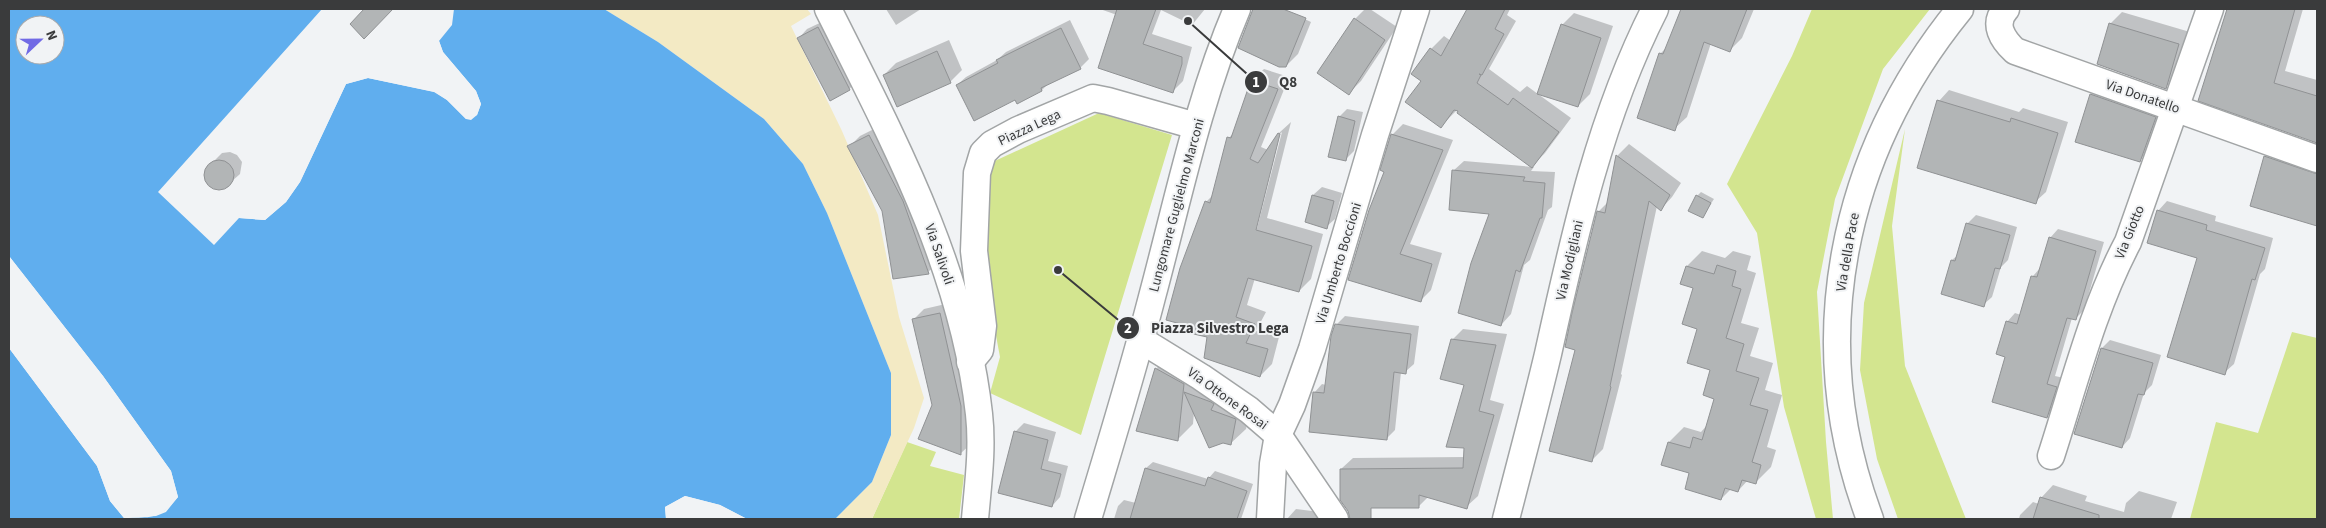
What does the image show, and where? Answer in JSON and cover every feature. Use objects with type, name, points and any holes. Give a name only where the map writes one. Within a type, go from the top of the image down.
[{"type":"street","name":"Via Salivoli","points":[[828,9],[920,199],[947,272],[970,362],[979,415],[981,449],[975,519]]},
{"type":"street","name":"Lungomare Guglielmo Marconi","points":[[1088,519],[1141,340],[1196,126],[1237,9]]},
{"type":"street","name":"Via Umberto Boccioni","points":[[1270,519],[1273,464],[1278,435],[1292,405],[1312,349],[1375,135],[1416,9]]},
{"type":"street","name":"Via Modigliani","points":[[1506,519],[1543,374],[1578,220],[1610,113],[1635,47],[1655,9]]},
{"type":"street","name":"Via della Pace","points":[[1870,519],[1862,498],[1845,429],[1839,382],[1837,327],[1841,277],[1849,230],[1862,181],[1884,127],[1904,88],[1935,40],[1960,9]]},
{"type":"street","name":"Via Donatello","points":[[2006,9],[2000,20],[2000,33],[2004,41],[2015,50],[2317,159]]},
{"type":"street","name":"Via Giotto","points":[[2051,456],[2090,335],[2117,261],[2128,242],[2210,9]]},
{"type":"street","name":"Piazza Lega","points":[[970,362],[980,350],[983,326],[974,250],[976,173],[983,153],[992,144],[1018,130],[1093,98],[1196,126]]},
{"type":"street","name":"Via Ottone Rosai","points":[[1141,340],[1201,377],[1249,410],[1278,435],[1335,519]]},
{"type":"green space","points":[[1812,9],[1930,9],[1883,69],[1835,199],[1817,292],[1826,442],[1833,519],[1816,519],[1784,407],[1757,233],[1727,184],[1792,56]]},
{"type":"green space","points":[[1099,113],[1172,135],[1081,435],[990,393],[1000,357],[980,250],[986,165]]},
{"type":"green space","points":[[1905,129],[1892,226],[1905,366],[1966,519],[1898,519],[1877,459],[1860,370],[1864,303]]},
{"type":"green space","points":[[2292,332],[2317,338],[2317,519],[2190,519],[2216,422],[2258,433]]},
{"type":"green space","points":[[907,442],[936,452],[930,466],[964,475],[959,519],[872,519]]},
{"type":"sand","points":[[604,9],[807,9],[811,14],[791,26],[842,131],[878,215],[899,317],[924,398],[914,428],[872,519],[836,518],[872,482],[891,435],[891,373],[827,213],[803,164],[764,119],[658,42]]},
{"type":"water","points":[[9,9],[322,9],[158,192],[214,245],[239,218],[265,220],[286,202],[300,182],[346,84],[368,78],[435,92],[447,100],[466,119],[477,115],[481,104],[476,91],[443,52],[439,41],[452,25],[454,9],[604,9],[658,42],[764,119],[803,164],[827,213],[891,373],[891,435],[872,482],[836,518],[831,519],[747,519],[720,505],[685,496],[665,507],[666,519],[9,519],[9,348],[97,466],[110,501],[124,518],[155,516],[166,510],[178,497],[171,471],[103,376],[9,256]]},
{"type":"pier","points":[[438,38],[443,52],[476,91],[481,104],[477,115],[471,120],[466,119],[447,100],[434,92],[368,78],[346,84],[300,182],[286,202],[265,220],[239,218],[240,215],[264,217],[284,200],[298,181],[345,81],[369,76],[435,89],[449,98],[467,117],[475,114],[478,104],[474,92],[441,54],[437,41]]},
{"type":"pier","points":[[9,256],[103,376],[171,471],[178,497],[166,512],[156,516],[124,518],[110,501],[97,466],[9,348],[9,346],[99,465],[112,500],[126,516],[155,514],[165,510],[175,496],[169,472],[101,378],[9,260]]},
{"type":"pier","points":[[685,496],[720,505],[747,519],[742,519],[719,508],[686,499],[667,508],[668,519],[666,519],[665,507]]},
{"type":"building","points":[[364,9],[393,9],[364,39],[350,24]]},
{"type":"building","points":[[1117,9],[1156,9],[1143,44],[1182,57],[1182,64],[1173,93],[1098,68]]},
{"type":"building","points":[[1253,9],[1283,9],[1306,18],[1286,67],[1279,67],[1238,48]]},
{"type":"building","points":[[1467,9],[1505,9],[1495,29],[1504,34],[1482,75],[1479,74],[1481,75],[1477,83],[1508,105],[1513,98],[1559,132],[1532,168],[1457,113],[1458,111],[1454,110],[1441,128],[1405,102],[1421,81],[1411,74],[1430,48],[1441,56]]},
{"type":"building","points":[[1681,9],[1747,9],[1730,52],[1704,42],[1675,131],[1637,118],[1659,53],[1663,54]]},
{"type":"building","points":[[2227,9],[2295,9],[2274,83],[2317,96],[2317,143],[2198,101]]},
{"type":"building","points":[[1354,18],[1385,40],[1349,95],[1317,73]]},
{"type":"building","points":[[2109,23],[2179,44],[2166,89],[2097,64]]},
{"type":"building","points":[[1561,24],[1601,38],[1578,107],[1537,94]]},
{"type":"building","points":[[818,27],[850,90],[830,101],[797,38]]},
{"type":"building","points":[[1061,28],[1081,69],[1041,88],[1042,91],[1017,104],[1015,100],[974,121],[956,85],[998,63],[996,60]]},
{"type":"building","points":[[937,51],[951,83],[897,107],[883,75]]},
{"type":"building","points":[[1251,80],[1278,89],[1250,159],[1258,163],[1278,133],[1280,134],[1256,230],[1312,246],[1299,292],[1248,278],[1236,317],[1255,324],[1246,343],[1268,349],[1260,377],[1204,358],[1207,337],[1189,333],[1188,326],[1166,320],[1180,268],[1205,201],[1210,203],[1227,137],[1231,138]]},
{"type":"building","points":[[2090,94],[2156,117],[2140,162],[2075,142]]},
{"type":"building","points":[[1937,100],[2010,122],[2011,118],[2058,133],[2036,204],[1917,168]]},
{"type":"building","points":[[1338,116],[1355,121],[1346,161],[1328,157]]},
{"type":"building","points":[[1391,134],[1443,150],[1400,254],[1432,264],[1421,302],[1348,280],[1369,210],[1384,172],[1380,170]]},
{"type":"building","points":[[869,135],[903,201],[929,274],[893,279],[882,211],[847,146]]},
{"type":"building","points":[[1616,155],[1670,195],[1661,211],[1649,201],[1611,387],[1592,462],[1549,451],[1575,350],[1565,347],[1572,313],[1597,211],[1605,213]]},
{"type":"building","points":[[2264,156],[2317,174],[2317,226],[2250,206]]},
{"type":"building","points":[[219,160],[230,164],[234,175],[230,186],[219,190],[208,186],[204,175],[208,164]]},
{"type":"building","points":[[1452,170],[1525,177],[1523,181],[1545,183],[1542,218],[1540,218],[1520,272],[1516,270],[1501,326],[1458,313],[1471,263],[1489,214],[1449,210]]},
{"type":"building","points":[[1312,195],[1334,201],[1327,229],[1305,222]]},
{"type":"building","points":[[1696,195],[1711,203],[1703,218],[1688,211]]},
{"type":"building","points":[[2157,210],[2207,225],[2206,230],[2265,248],[2255,280],[2252,279],[2225,375],[2167,357],[2197,258],[2147,243]]},
{"type":"building","points":[[1966,223],[2010,235],[2000,269],[1995,268],[1984,307],[1941,294],[1951,260],[1955,261]]},
{"type":"building","points":[[2049,237],[2096,251],[2076,320],[2067,318],[2047,384],[2057,387],[2047,418],[1992,402],[2005,357],[1996,354],[2006,321],[2017,324],[2031,276],[2037,277]]},
{"type":"building","points":[[1717,265],[1736,271],[1732,286],[1741,289],[1726,338],[1744,344],[1736,371],[1759,378],[1750,405],[1768,410],[1752,462],[1761,465],[1756,484],[1742,480],[1738,492],[1725,488],[1721,500],[1685,489],[1689,473],[1661,465],[1668,442],[1690,448],[1693,437],[1702,440],[1714,399],[1703,395],[1710,370],[1687,363],[1697,329],[1682,324],[1693,288],[1680,284],[1686,266],[1714,274]]},
{"type":"building","points":[[940,313],[961,406],[961,455],[918,439],[932,405],[912,319]]},
{"type":"building","points":[[1335,324],[1411,334],[1406,374],[1394,372],[1387,440],[1309,432],[1313,392],[1324,393],[1331,336]]},
{"type":"building","points":[[1451,339],[1496,345],[1479,411],[1494,415],[1467,509],[1419,495],[1419,508],[1371,508],[1371,519],[1350,519],[1348,511],[1340,500],[1340,469],[1463,468],[1464,448],[1446,447],[1464,385],[1440,379]]},
{"type":"building","points":[[2101,348],[2153,363],[2144,395],[2138,394],[2122,448],[2074,434]]},
{"type":"building","points":[[1155,368],[1184,384],[1178,441],[1136,431]]},
{"type":"building","points":[[1184,392],[1211,402],[1214,404],[1211,410],[1236,419],[1231,445],[1223,443],[1209,448]]},
{"type":"building","points":[[1014,431],[1048,440],[1041,469],[1061,474],[1052,507],[998,493]]},
{"type":"building","points":[[1145,468],[1205,486],[1208,477],[1247,491],[1237,519],[1130,519]]},
{"type":"building","points":[[2040,497],[2099,515],[2099,519],[2033,519]]},
{"type":"place","name":"Q8","points":[[1188,21]]},
{"type":"place","name":"Piazza Silvestro Lega","points":[[1058,270]]}]
